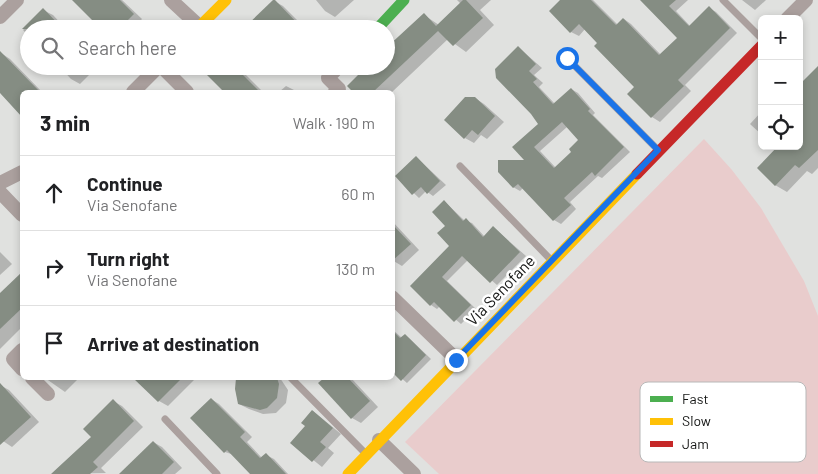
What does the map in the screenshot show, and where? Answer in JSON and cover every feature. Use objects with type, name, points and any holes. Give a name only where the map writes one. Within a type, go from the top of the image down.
[{"type":"street","points":[[0,17],[17,0]]},
{"type":"street","points":[[171,0],[191,20]]},
{"type":"street","points":[[205,20],[226,0]]},
{"type":"street","points":[[386,20],[406,0]]},
{"type":"street","points":[[791,15],[806,0]]},
{"type":"street","name":"Via Senofane","points":[[348,474],[658,150],[758,49]]},
{"type":"street","points":[[135,90],[151,75]]},
{"type":"street","points":[[169,75],[185,90]]},
{"type":"street","points":[[331,75],[328,78],[339,89],[338,90]]},
{"type":"street","points":[[0,183],[20,173]]},
{"type":"street","points":[[0,192],[20,214]]},
{"type":"street","points":[[395,300],[456,360]]},
{"type":"street","points":[[20,352],[13,359],[20,367]]},
{"type":"street","points":[[34,380],[48,394]]},
{"type":"street","points":[[379,440],[414,474]]},
{"type":"lane","points":[[723,0],[758,35]]},
{"type":"lane","points":[[567,58],[658,150]]},
{"type":"lane","points":[[460,166],[552,261]]},
{"type":"lane","points":[[293,380],[366,454]]},
{"type":"lane","points":[[165,420],[217,474]]},
{"type":"shaded area","points":[[704,139],[732,170],[761,208],[804,281],[818,316],[818,474],[439,474],[405,442]]},
{"type":"building","points":[[72,0],[120,0],[134,14],[128,20],[92,20]]},
{"type":"building","points":[[275,0],[294,20],[252,20]]},
{"type":"building","points":[[463,0],[466,0],[483,18],[453,46],[438,31],[395,71],[395,40],[424,13],[436,26]]},
{"type":"building","points":[[560,0],[591,0],[616,25],[623,18],[659,55],[677,38],[640,0],[676,0],[669,6],[689,26],[709,6],[730,28],[678,80],[684,86],[651,118],[627,94],[634,87],[594,46],[597,43],[579,24],[570,33],[549,11]]},
{"type":"building","points":[[43,8],[54,20],[31,20]]},
{"type":"building","points":[[518,46],[536,64],[529,71],[537,79],[533,82],[553,104],[571,88],[590,109],[588,111],[624,147],[595,176],[592,172],[564,198],[571,205],[553,221],[518,184],[513,188],[498,172],[498,160],[524,160],[512,147],[538,124],[531,114],[496,78],[495,69]],"holes":[[[562,122],[578,140],[569,149],[571,152],[554,168],[534,147]]]},
{"type":"building","points":[[0,51],[20,72],[20,75],[23,75],[38,90],[20,90],[20,115],[0,93]]},
{"type":"building","points":[[818,66],[818,150],[799,168],[795,165],[775,186],[757,168],[774,150],[803,150],[803,81]]},
{"type":"building","points":[[207,75],[243,75],[258,90],[222,90]]},
{"type":"building","points":[[358,75],[391,75],[375,90],[351,90],[347,86]]},
{"type":"building","points":[[465,97],[475,97],[495,116],[478,135],[472,130],[464,139],[444,120]]},
{"type":"building","points":[[416,156],[440,181],[427,194],[421,187],[412,195],[395,176]]},
{"type":"building","points":[[444,200],[463,221],[466,218],[483,237],[493,226],[520,252],[490,283],[462,256],[442,277],[471,305],[454,322],[434,302],[430,306],[410,286],[449,246],[437,233],[445,226],[432,212]]},
{"type":"building","points":[[395,227],[411,244],[395,258]]},
{"type":"building","points":[[20,274],[20,310],[0,329],[0,293]]},
{"type":"building","points":[[395,333],[400,338],[405,334],[426,355],[401,381],[395,375]]},
{"type":"building","points":[[135,380],[180,380],[158,402]]},
{"type":"building","points":[[236,380],[278,380],[279,384],[277,398],[267,408],[260,410],[238,404],[235,389]]},
{"type":"building","points":[[322,380],[350,380],[370,401],[351,419],[318,383]]},
{"type":"building","points":[[0,383],[31,417],[0,445]]},
{"type":"building","points":[[211,398],[245,432],[240,437],[260,458],[266,453],[286,474],[250,474],[227,450],[224,453],[190,418]]},
{"type":"building","points":[[113,399],[134,421],[93,462],[98,467],[90,474],[51,474],[91,437],[83,429]]},
{"type":"building","points":[[312,410],[333,428],[320,442],[326,447],[312,462],[290,443],[305,426],[301,423]]},
{"type":"building","points":[[153,441],[174,462],[162,474],[119,474]]},
{"type":"traffic: fast","points":[[385,20],[404,0]]},
{"type":"traffic: slow","points":[[206,20],[226,0]]},
{"type":"traffic: slow","points":[[348,474],[637,174]]},
{"type":"traffic: jam","points":[[637,174],[758,49]]},
{"type":"route","points":[[456,360],[658,150],[567,58]]}]
